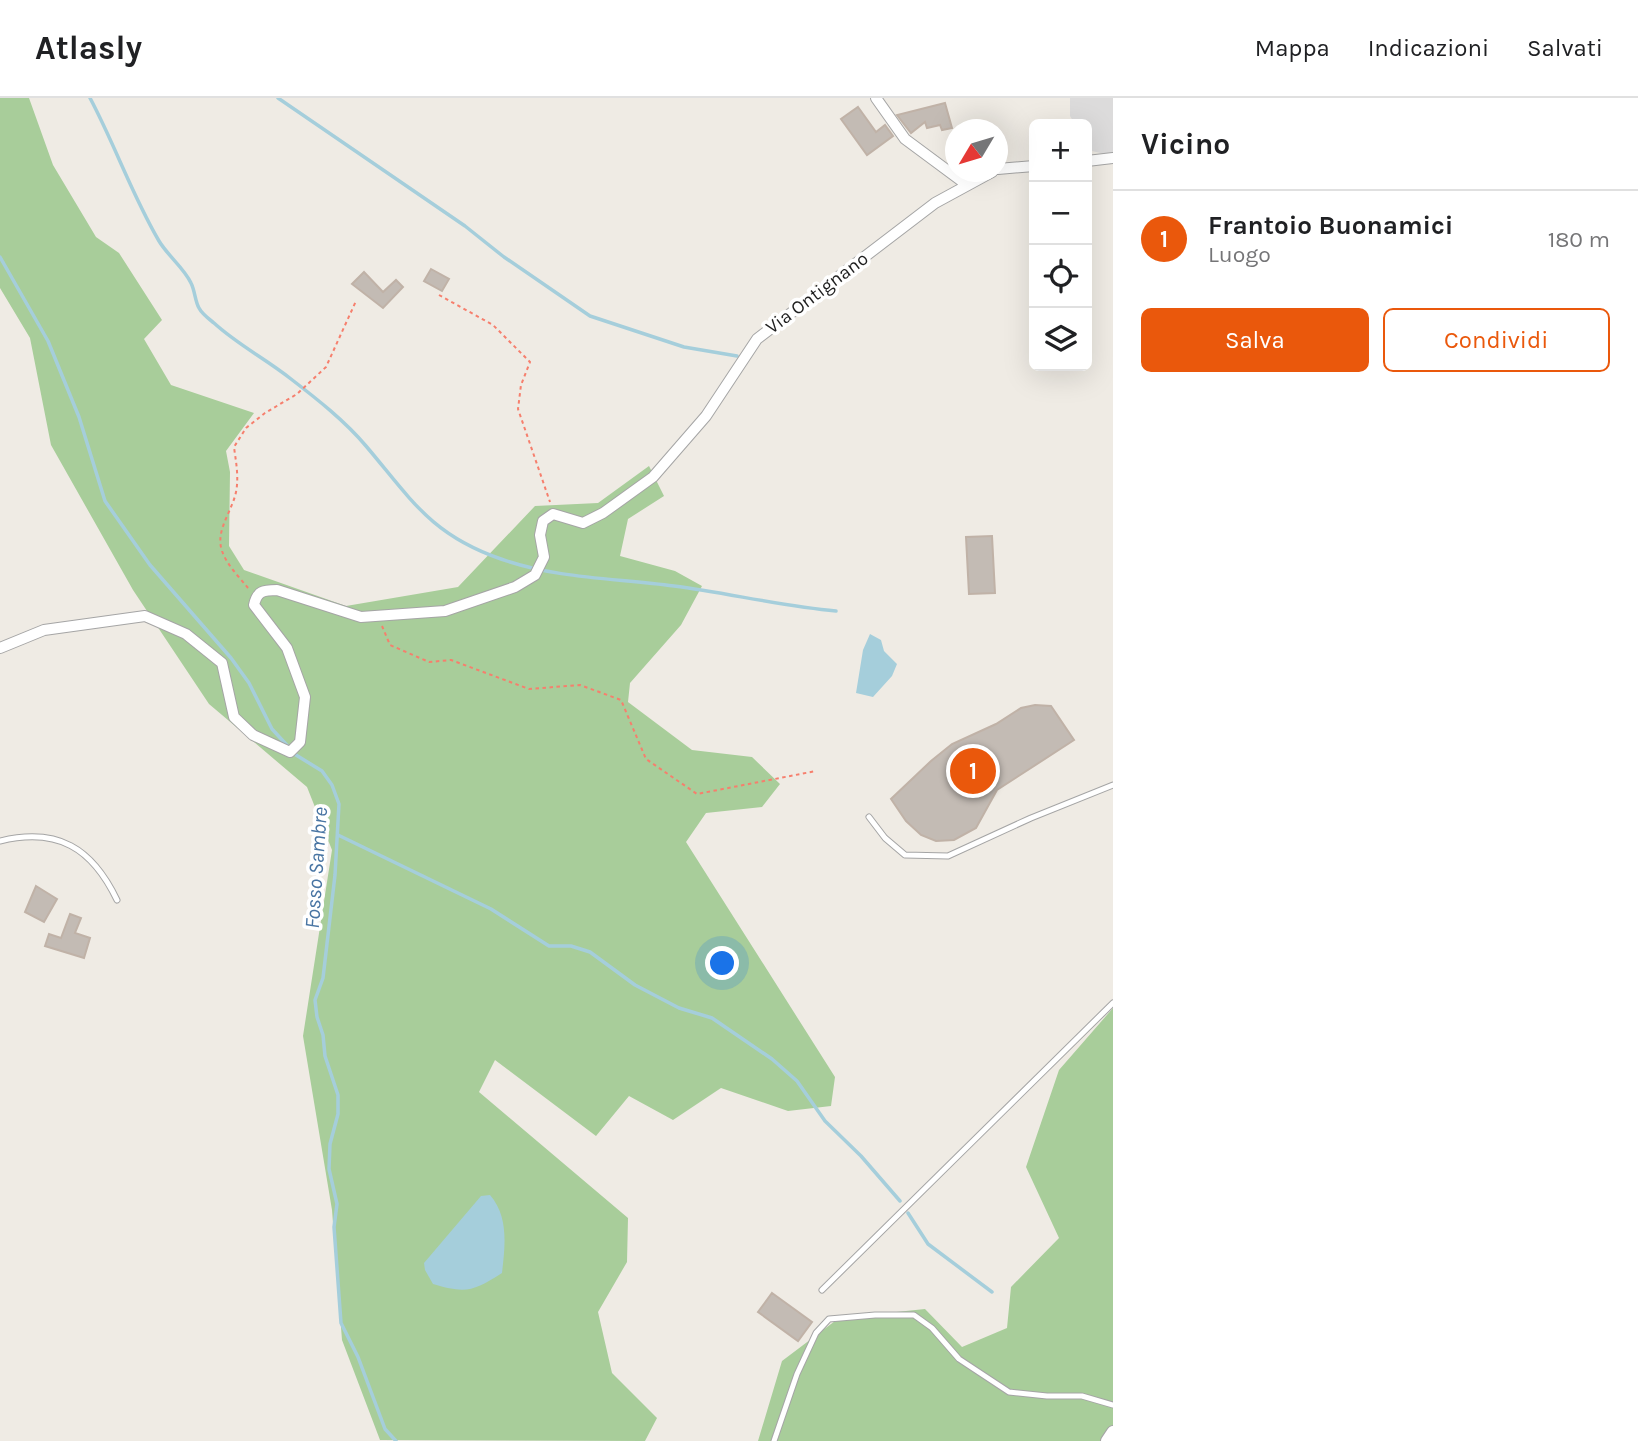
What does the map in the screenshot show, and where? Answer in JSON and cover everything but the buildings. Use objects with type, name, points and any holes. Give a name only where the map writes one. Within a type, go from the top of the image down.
[{"type":"street","points":[[876,98],[905,139],[967,185]]},
{"type":"street","points":[[1092,160],[1113,158]]},
{"type":"street","points":[[1008,168],[1029,166]]},
{"type":"street","name":"Via Ontignano","points":[[553,514],[583,523],[603,513],[653,477],[706,416],[757,339],[935,203],[973,182]]},
{"type":"street","points":[[0,648],[44,630],[145,616],[186,634],[222,663],[234,717],[253,735],[290,752],[300,742],[305,697],[286,648],[254,605],[256,596],[263,590],[277,590],[361,617],[445,611],[515,587],[535,575],[544,557],[540,535],[542,521],[553,514]]},
{"type":"street","points":[[1107,1441],[1113,1432]]},
{"type":"lane","points":[[869,817],[885,838],[905,855],[948,856],[1113,785]]},
{"type":"lane","points":[[0,841],[21,836],[46,836],[83,851],[106,876],[117,900]]},
{"type":"lane","points":[[822,1290],[1113,1003]]},
{"type":"lane","points":[[774,1441],[797,1374],[816,1333],[829,1320],[840,1318],[914,1315],[932,1328],[959,1359],[1009,1392],[1082,1396],[1113,1405]]},
{"type":"path","points":[[439,295],[493,325],[530,362],[521,385],[518,410],[553,514]]},
{"type":"path","points":[[256,596],[233,569],[222,550],[221,531],[236,492],[234,447],[246,428],[297,394],[326,367],[356,301]]},
{"type":"path","points":[[377,616],[390,645],[429,662],[451,660],[529,689],[580,685],[621,700],[646,759],[696,794],[816,771]]},
{"type":"shaded area","points":[[1070,98],[1113,98],[1113,156],[1092,151],[1092,119],[1072,119]]},
{"type":"green space","points":[[0,98],[29,98],[53,165],[96,237],[119,253],[162,320],[144,339],[171,385],[254,413],[226,451],[230,472],[229,546],[244,570],[346,606],[458,587],[535,506],[598,503],[649,466],[664,496],[628,519],[620,556],[675,571],[702,586],[681,625],[630,683],[628,702],[692,750],[752,757],[780,784],[762,807],[706,813],[686,842],[835,1077],[831,1106],[788,1111],[721,1088],[673,1120],[629,1096],[596,1136],[495,1060],[479,1092],[628,1218],[627,1262],[598,1312],[612,1373],[657,1418],[645,1441],[380,1440],[342,1340],[332,1210],[303,1036],[332,850],[307,787],[209,704],[133,590],[51,445],[30,338],[0,288]]},
{"type":"green space","points":[[1113,1008],[1113,1441],[758,1441],[782,1361],[839,1318],[925,1309],[962,1347],[1007,1328],[1011,1287],[1059,1238],[1026,1167],[1059,1070]]},
{"type":"water","points":[[870,634],[881,640],[884,651],[897,664],[892,676],[873,697],[856,693],[863,650]]},
{"type":"water","points":[[490,1195],[503,1222],[505,1242],[502,1273],[469,1289],[433,1284],[424,1263],[481,1196]]},
{"type":"waterway","points":[[90,98],[149,224],[188,278],[202,312],[330,411],[358,437],[410,499],[439,527],[477,549],[522,566],[544,571],[674,586],[836,611]]},
{"type":"waterway","points":[[278,98],[465,226],[504,257],[590,316],[684,347],[737,356]]},
{"type":"waterway","name":"Fosso Sambre","points":[[0,257],[48,341],[79,417],[105,501],[150,565],[231,658],[249,683],[272,729],[296,755],[322,771],[332,785],[339,804],[335,875],[323,978],[315,1000],[325,1056],[338,1095],[338,1114],[330,1144],[329,1169],[337,1204],[334,1227],[341,1323],[358,1357],[385,1429],[396,1441]]},
{"type":"waterway","points":[[338,835],[491,909],[549,946],[571,946],[590,952],[635,985],[679,1008],[712,1018],[772,1059],[797,1081],[825,1121],[861,1156],[900,1201]]},
{"type":"waterway","points":[[908,1213],[928,1244],[992,1292]]},
{"type":"place","name":"Frantoio Buonamici","points":[[973,771]]}]
